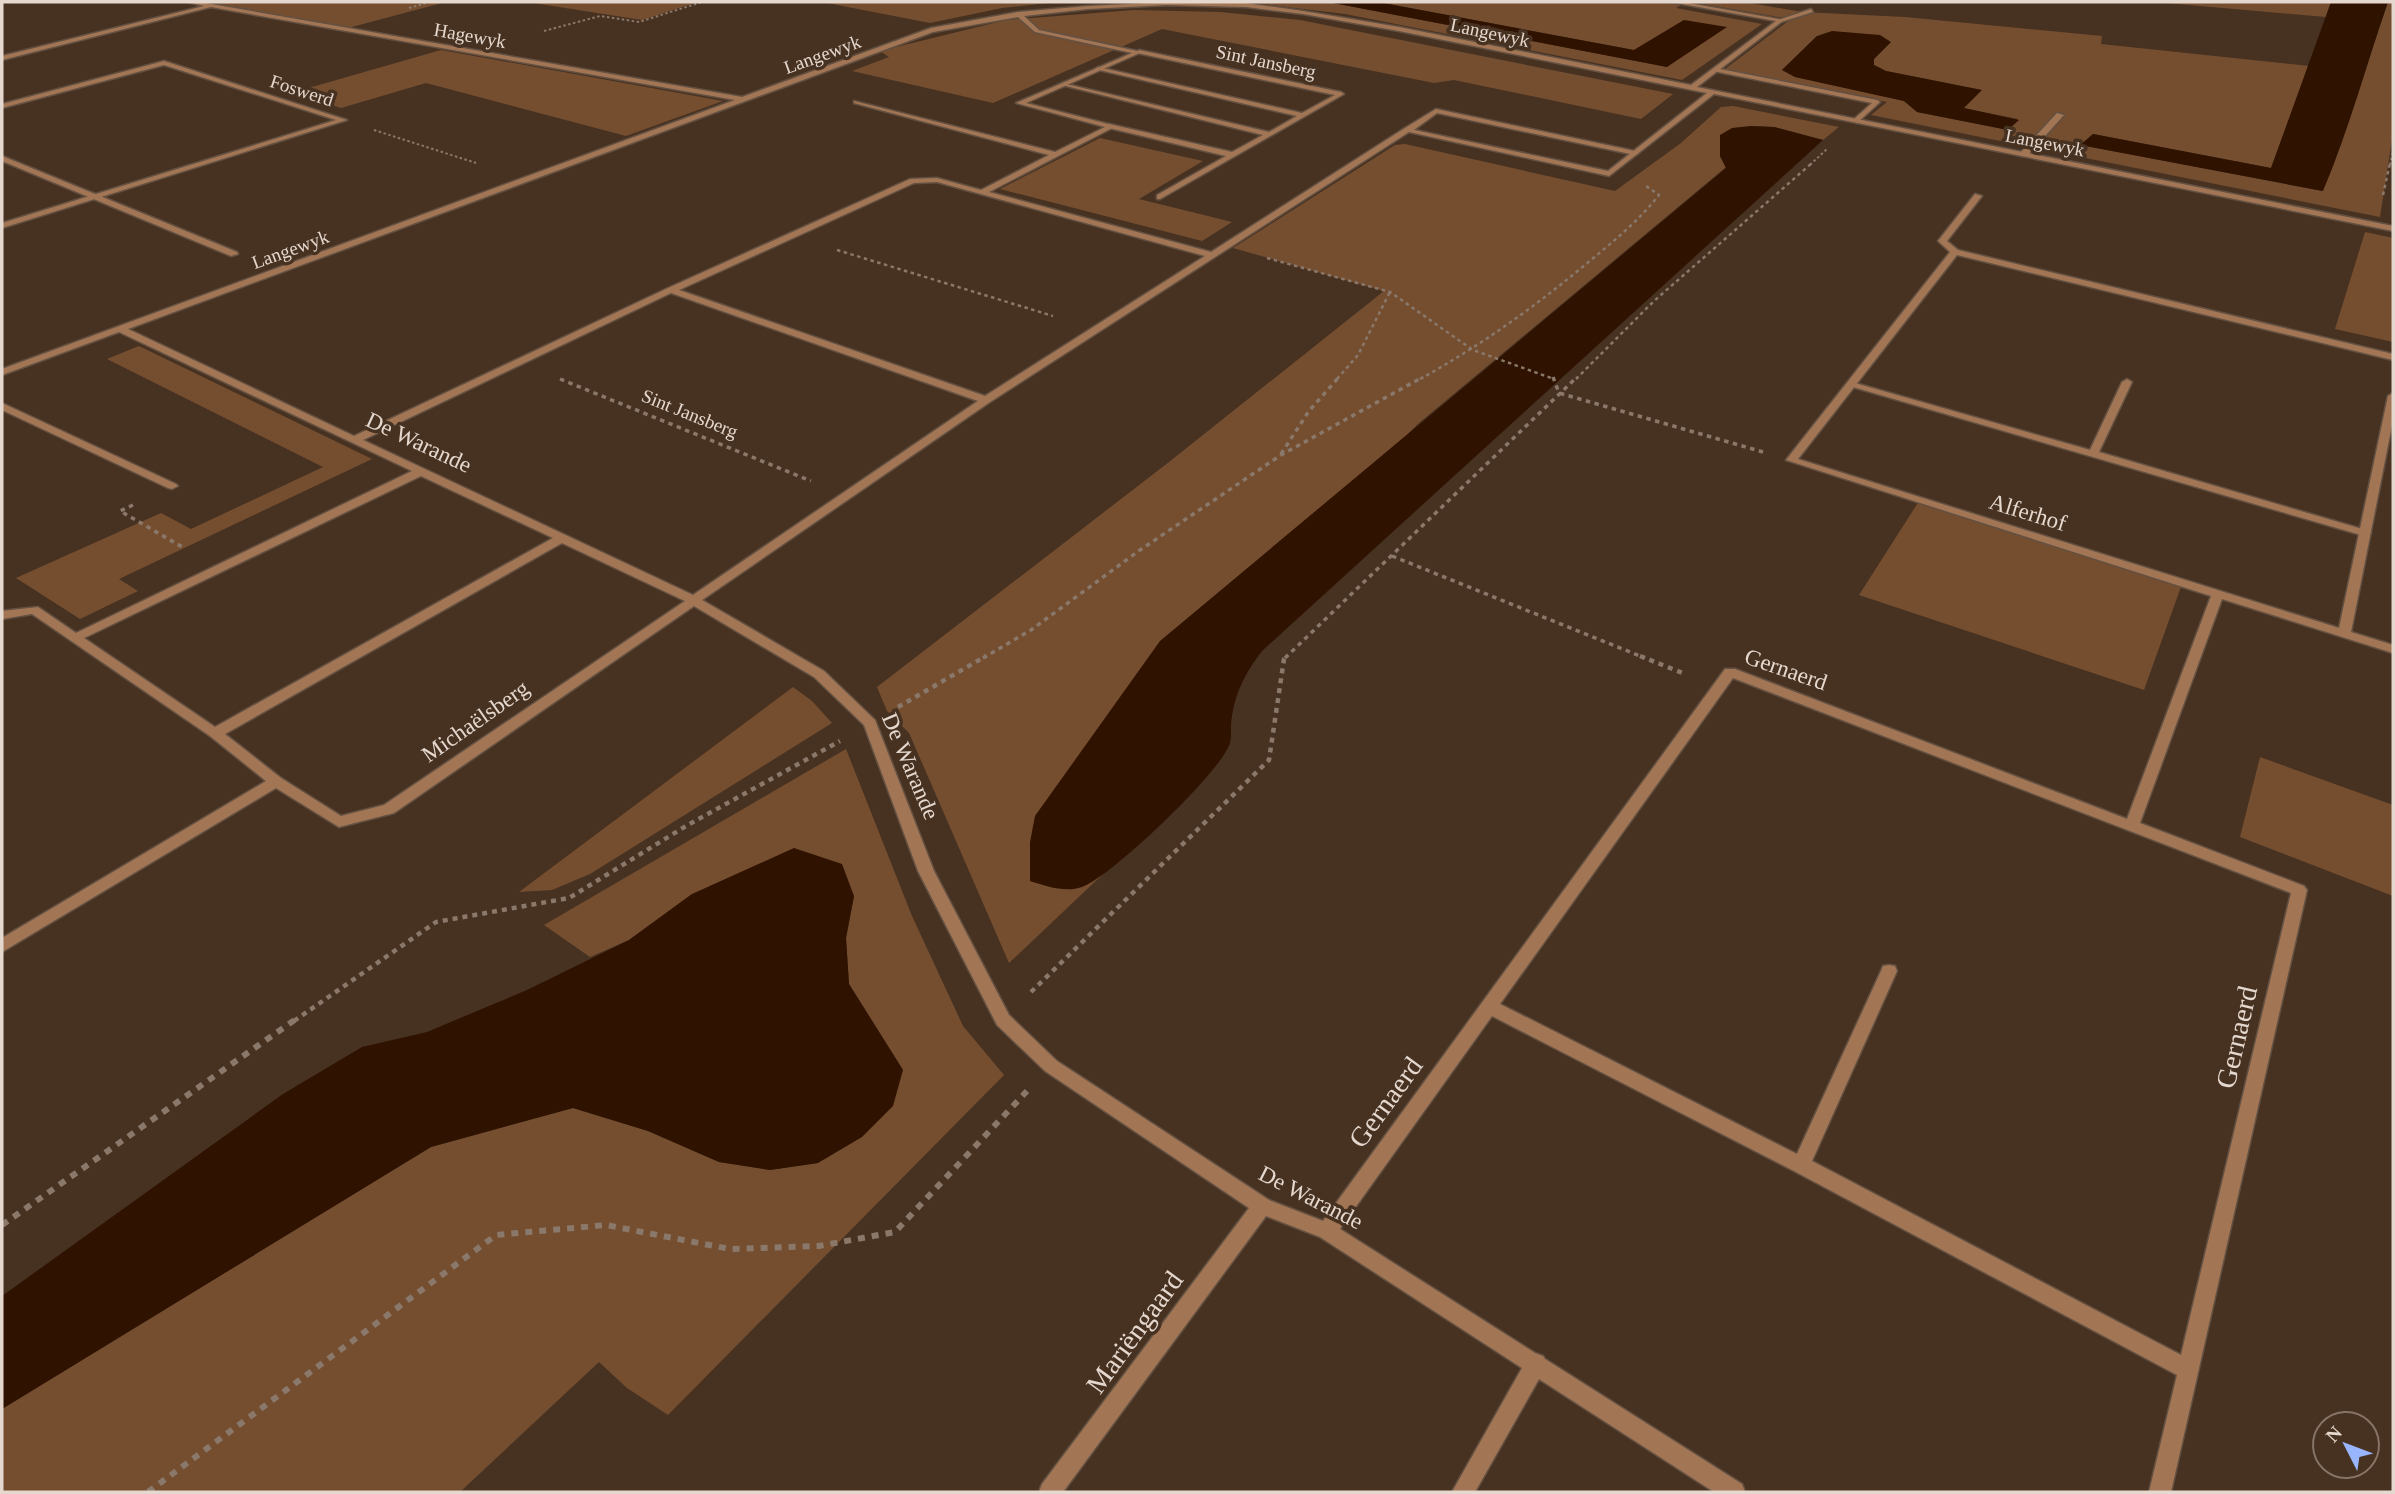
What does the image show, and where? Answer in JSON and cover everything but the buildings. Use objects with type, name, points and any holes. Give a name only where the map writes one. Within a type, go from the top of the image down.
[{"type":"street","name":"Hagewyk","points":[[191,2],[743,99]]},
{"type":"street","points":[[1674,2],[1781,20]]},
{"type":"street","name":"Langewyk","points":[[2,372],[931,30],[1018,14],[1150,3],[1247,6],[1399,29],[2393,228]]},
{"type":"street","points":[[2,58],[215,6]]},
{"type":"street","points":[[1690,89],[1781,20],[1811,11]]},
{"type":"street","name":"Sint Jansberg","points":[[1018,14],[1037,30],[1341,94],[1160,197]]},
{"type":"street","points":[[1139,52],[1019,103],[1233,155]]},
{"type":"street","name":"Foswerd","points":[[2,106],[164,63],[343,120],[2,226]]},
{"type":"street","name":"Sint Jansberg","points":[[1098,69],[1301,115]]},
{"type":"street","points":[[1715,70],[1877,102],[1857,121]]},
{"type":"street","points":[[1064,84],[1269,134]]},
{"type":"street","points":[[1408,130],[1609,174],[1711,93]]},
{"type":"street","points":[[856,103],[1053,154]]},
{"type":"street","points":[[691,599],[1094,329],[1436,111],[1635,153]]},
{"type":"street","points":[[2024,154],[2060,116]]},
{"type":"street","points":[[982,192],[1112,125]]},
{"type":"street","points":[[2,158],[234,254]]},
{"type":"street","points":[[354,440],[671,289],[912,181],[937,180],[1210,255]]},
{"type":"street","points":[[1978,196],[1942,241],[1955,251],[2393,356]]},
{"type":"street","points":[[1791,460],[1955,251]]},
{"type":"street","points":[[671,289],[986,400]]},
{"type":"street","name":"De Warande","points":[[120,329],[691,599],[819,674],[870,723],[926,871],[1003,1020],[1051,1066],[1262,1206],[1326,1231],[1734,1492]]},
{"type":"street","points":[[2093,454],[2127,382]]},
{"type":"street","points":[[1851,385],[2365,533]]},
{"type":"street","points":[[2344,634],[2393,396]]},
{"type":"street","points":[[2,406],[172,486]]},
{"type":"street","name":"Alferhof","points":[[1791,460],[2393,649]]},
{"type":"street","points":[[75,638],[419,472]]},
{"type":"street","points":[[215,733],[562,538]]},
{"type":"street","points":[[2132,826],[2218,594]]},
{"type":"street","name":"Michaëlsberg","points":[[2,615],[34,610],[215,733],[276,781],[339,821],[388,809],[691,599]]},
{"type":"street","name":"Gernaerd","points":[[1326,1231],[1730,672],[2299,890],[2160,1492]]},
{"type":"street","points":[[2,946],[276,781]]},
{"type":"street","points":[[1801,1165],[1889,971]]},
{"type":"street","points":[[1488,1006],[1801,1165],[2188,1370]]},
{"type":"street","name":"Mariëngaard","points":[[1050,1492],[1262,1206]]},
{"type":"street","points":[[1462,1492],[1536,1363]]},
{"type":"path","points":[[535,34],[600,16],[639,22],[702,2]]},
{"type":"path","points":[[1003,1020],[1269,760],[1284,659],[1507,447],[1654,301],[1765,207],[1857,121]]},
{"type":"path","points":[[2377,225],[2393,152]]},
{"type":"path","points":[[2,1225],[436,922],[569,898],[686,826],[790,771],[1031,630],[1140,550],[1251,478],[1280,455],[1473,350],[1529,311],[1638,222],[1658,195],[1636,178],[1609,174]]},
{"type":"path","points":[[792,236],[1094,329]]},
{"type":"path","points":[[1224,247],[1390,292],[1473,350],[1553,376],[1559,393]]},
{"type":"path","points":[[1280,455],[1309,411],[1357,355],[1390,292]]},
{"type":"path","name":"Sint Jansberg","points":[[520,362],[847,495]]},
{"type":"path","points":[[1559,393],[1791,460]]},
{"type":"path","points":[[172,486],[120,511],[219,568]]},
{"type":"path","points":[[1392,556],[1718,688]]},
{"type":"path","points":[[148,1492],[496,1236],[607,1225],[730,1249],[819,1246],[895,1232],[1051,1066]]},
{"type":"shaded area","points":[[200,2],[446,2],[348,28]]},
{"type":"shaded area","points":[[527,2],[698,2],[642,20]]},
{"type":"shaded area","points":[[822,2],[1058,2],[1002,8],[930,23]]},
{"type":"shaded area","points":[[1244,2],[1328,2],[1667,67],[1684,20],[1634,50],[1378,2],[1686,2],[1676,8],[1762,24],[1682,80],[1345,14]]},
{"type":"shaded area","points":[[1328,2],[1378,2],[1634,50],[1684,20],[1727,27],[1667,67]]},
{"type":"shaded area","points":[[1691,2],[1744,2],[1802,12],[1905,17],[2102,36],[2101,44],[2309,66],[2271,168],[2093,134],[2081,145],[2322,191],[2349,121],[2388,2],[2393,2],[2393,133],[2380,217],[1871,115],[1887,102],[1725,69],[1791,19]],"holes":[[[1817,36],[1890,43],[1874,59],[1874,65],[1886,71],[1981,90],[1963,108],[2018,119],[2008,130],[1917,112],[1904,101],[1795,77],[1782,70]]]},
{"type":"shaded area","points":[[2155,2],[2331,2],[2326,17]]},
{"type":"shaded area","points":[[2331,2],[2388,2],[2323,191],[2080,145],[2093,134],[2271,168]]},
{"type":"shaded area","points":[[1134,10],[1220,12],[1300,20],[1673,94],[1641,119],[1454,80],[1434,83],[1162,29],[993,103],[852,71],[889,57],[880,51],[1006,20]]},
{"type":"shaded area","points":[[1832,31],[1880,35],[1891,42],[1874,59],[1874,65],[1886,71],[1982,90],[1964,108],[2019,120],[2008,130],[1917,112],[1904,101],[1795,77],[1782,70],[1817,36]]},
{"type":"shaded area","points":[[441,50],[723,101],[626,136],[426,83],[341,108],[291,93]]},
{"type":"shaded area","points":[[1733,106],[1839,127],[1823,140],[1774,127],[1750,126],[1720,156],[1726,167],[1419,423],[1067,773],[1035,816],[1081,887],[1102,875],[1009,963],[909,733],[887,711],[877,687],[1169,462],[1384,291],[1233,248],[1395,145],[1405,144],[1615,191],[1681,143],[1721,107]]},
{"type":"shaded area","points":[[1774,127],[1823,140],[1263,650],[1239,689],[1232,716],[1230,743],[1223,757],[1164,822],[1116,864],[1082,887],[1062,889],[1030,881],[1030,842],[1035,816],[1160,641],[1726,168],[1720,156],[1720,135],[1732,128]]},
{"type":"shaded area","points":[[1100,138],[1203,161],[1139,199],[1232,222],[1202,241],[1000,189]]},
{"type":"shaded area","points":[[2365,232],[2393,238],[2393,342],[2335,329]]},
{"type":"shaded area","points":[[139,346],[372,459],[119,579],[138,591],[80,619],[16,578],[161,513],[191,529],[323,467],[107,359]]},
{"type":"shaded area","points":[[1921,498],[2182,584],[2144,690],[1859,595]]},
{"type":"shaded area","points":[[793,687],[812,701],[832,723],[590,874],[552,890],[519,892]]},
{"type":"shaded area","points":[[846,749],[912,916],[963,1026],[1004,1075],[668,1415],[627,1388],[599,1362],[460,1492],[2,1492],[2,1409],[431,1147],[573,1108],[648,1131],[719,1162],[770,1170],[818,1163],[903,1070],[849,984],[846,938],[854,896],[692,894],[629,940],[590,957],[544,925]]},
{"type":"shaded area","points":[[2260,757],[2393,805],[2393,896],[2240,837]]},
{"type":"shaded area","points":[[794,848],[842,864],[854,896],[846,938],[849,984],[903,1070],[893,1106],[862,1137],[818,1163],[770,1170],[719,1162],[648,1131],[573,1108],[431,1147],[2,1409],[2,1296],[283,1094],[362,1047],[427,1032],[527,990],[629,940],[692,894]]}]
